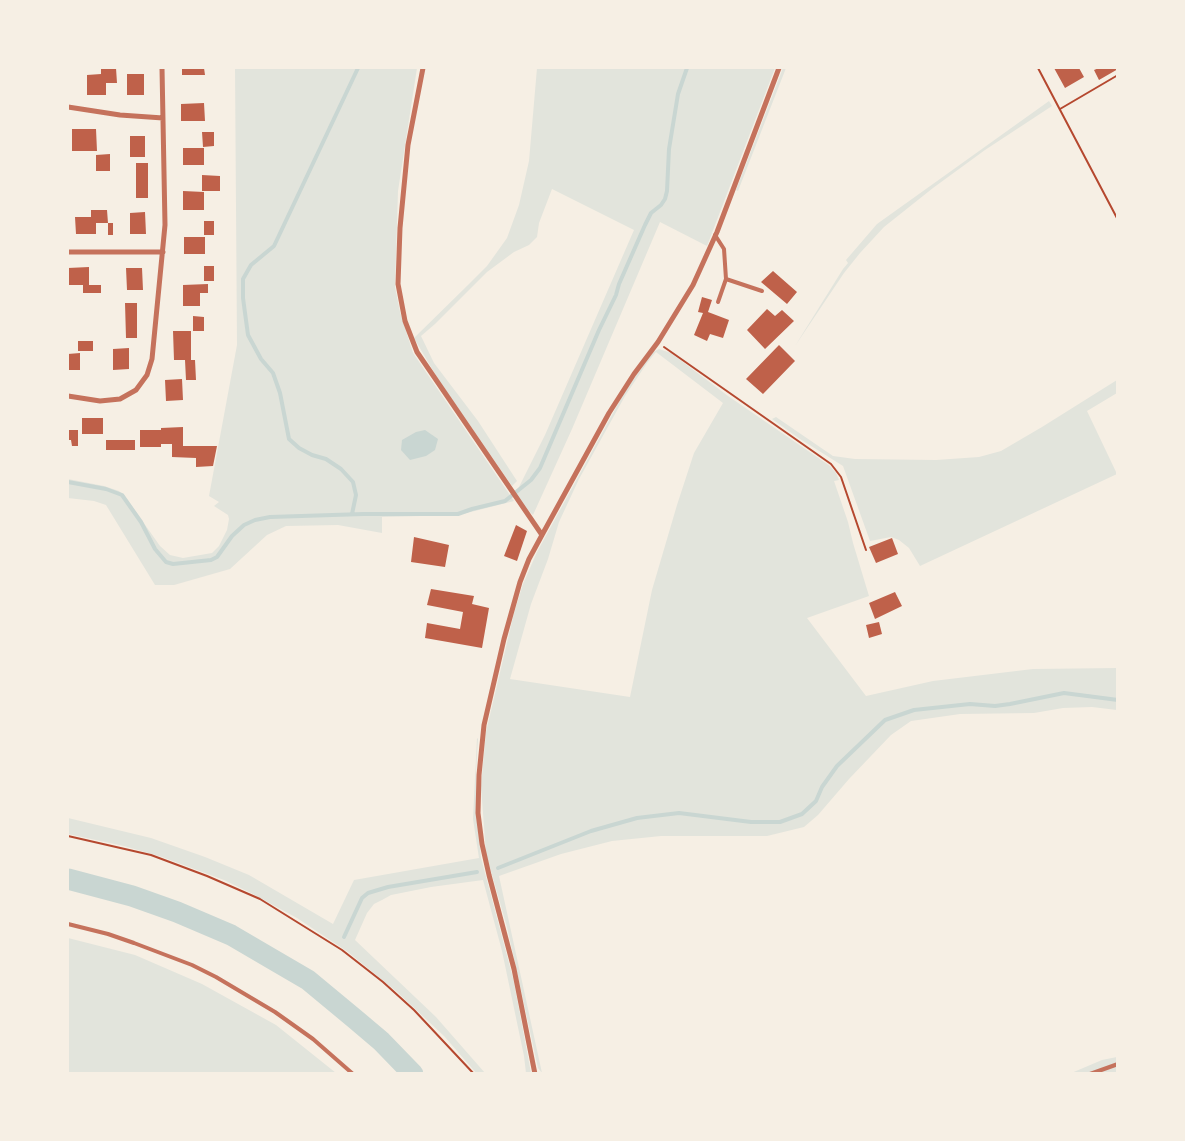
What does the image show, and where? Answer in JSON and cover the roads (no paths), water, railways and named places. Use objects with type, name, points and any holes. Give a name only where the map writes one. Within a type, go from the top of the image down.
[{"type":"street","points":[[68,396],[100,401],[120,400],[136,390],[146,375],[152,359],[166,225],[162,68]]},
{"type":"street","points":[[422,68],[408,145],[400,228],[398,284],[403,312],[410,337],[417,352],[529,513],[542,535]]},
{"type":"street","points":[[535,1074],[514,969],[496,906],[482,844],[478,813],[484,725],[504,639],[520,582],[529,559],[610,413],[634,374],[658,342],[693,285],[715,235],[779,68]]},
{"type":"street","points":[[68,108],[163,118]]},
{"type":"street","points":[[68,252],[164,252]]},
{"type":"lane","points":[[715,235],[724,249],[726,279],[718,302]]},
{"type":"lane","points":[[726,279],[762,291]]},
{"type":"lane","points":[[68,924],[134,943],[216,976],[313,1039],[353,1074]]},
{"type":"lane","points":[[1090,1074],[1118,1064]]},
{"type":"waterway","points":[[352,514],[356,495],[353,482],[341,469],[326,459],[312,455],[299,448],[289,439],[280,393],[273,373],[261,359],[248,335],[243,298],[243,279],[251,265],[274,246],[358,68]]},
{"type":"waterway","points":[[68,482],[106,489],[122,495],[141,522],[155,549],[166,562],[173,564],[211,560],[217,557],[232,536],[244,525],[255,520],[270,517],[458,514],[505,501],[531,480],[540,468],[645,225],[651,213],[665,199],[669,149],[678,94],[687,68]]},
{"type":"waterway","points":[[498,868],[591,831],[637,818],[679,813],[751,822],[780,822],[802,814],[816,801],[822,787],[837,766],[885,720],[914,710],[970,704],[995,706],[1064,693],[1118,700]]},
{"type":"waterway","points":[[344,937],[362,898],[368,893],[388,887],[477,872]]},
{"type":"waterway","points":[[68,879],[132,896],[177,912],[231,935],[308,980],[381,1041],[413,1074]]}]
